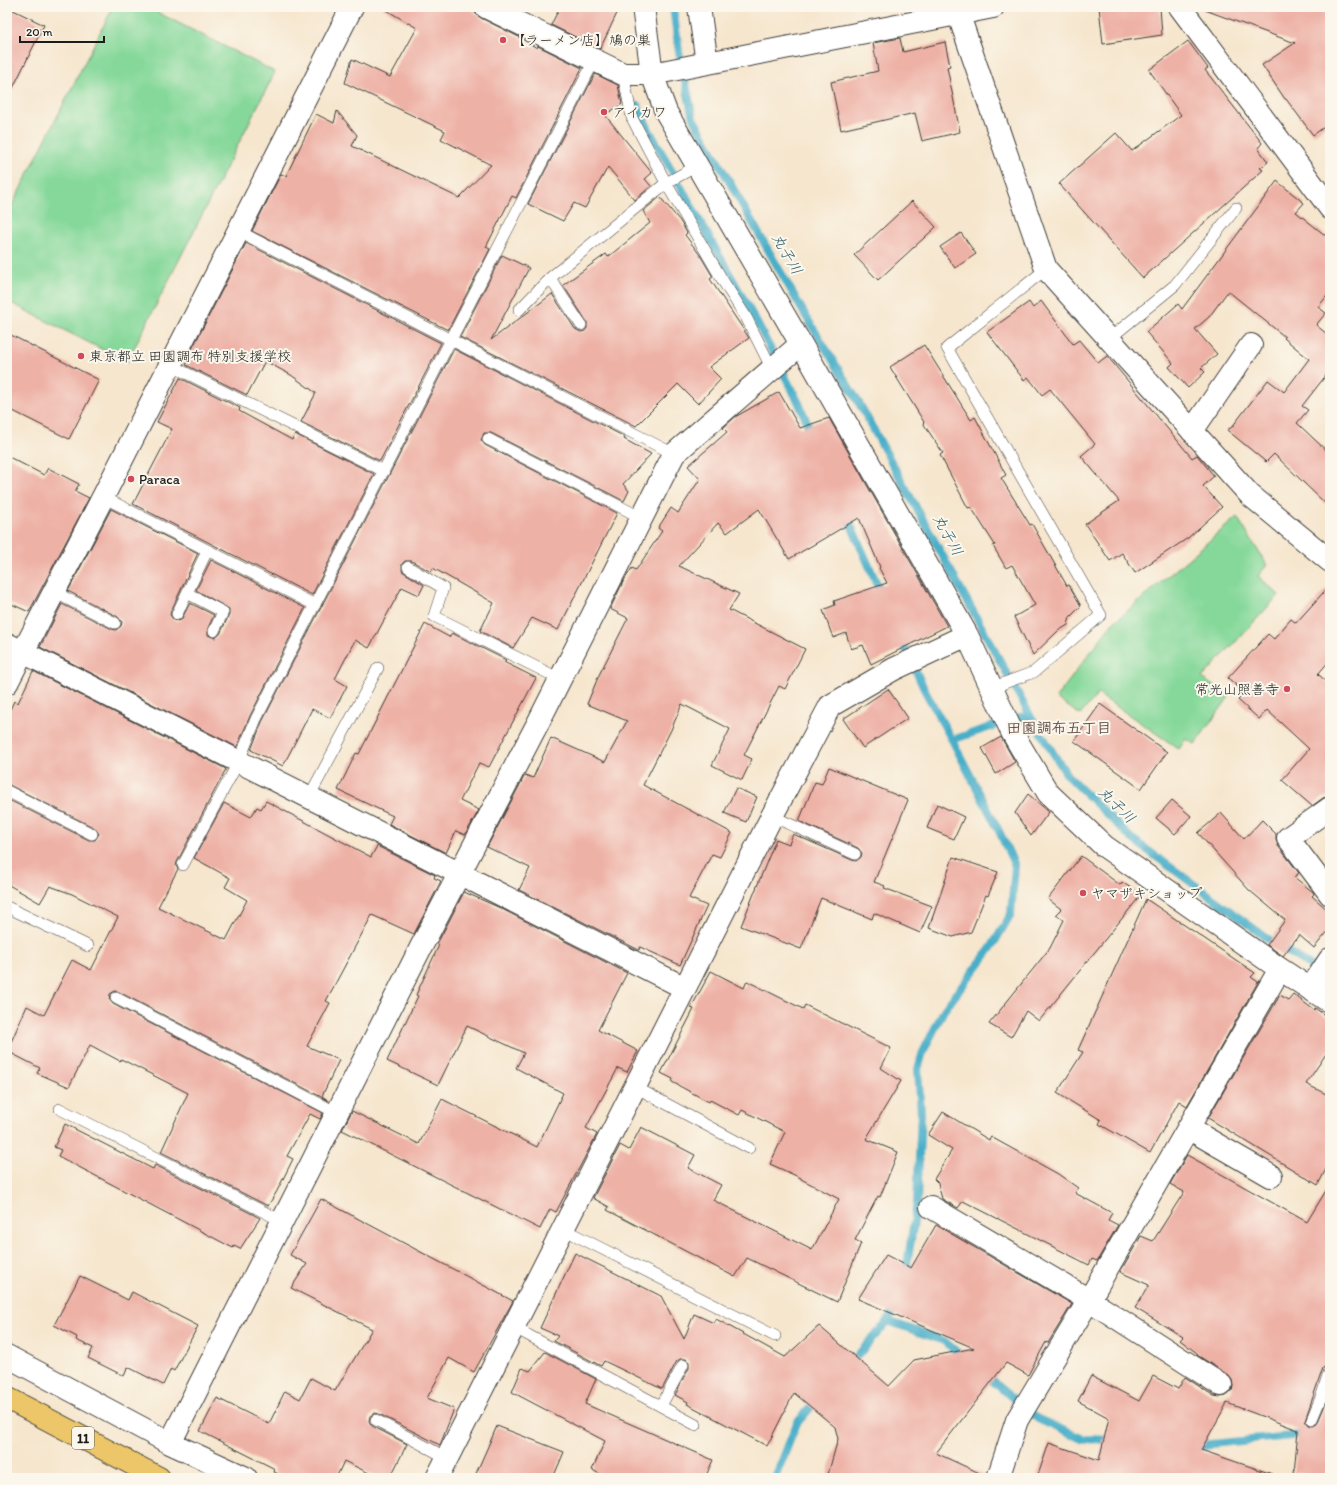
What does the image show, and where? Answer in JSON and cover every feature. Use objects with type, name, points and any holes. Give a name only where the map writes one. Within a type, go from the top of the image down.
[{"type":"main road","name":"11","points":[[7,1398],[159,1478]]},
{"type":"street","points":[[7,683],[15,648],[54,592],[352,7]]},
{"type":"street","points":[[486,7],[623,74],[652,74],[707,64],[957,10],[993,7]]},
{"type":"street","points":[[643,7],[652,74],[666,112],[691,169],[967,635],[1013,734],[1048,793],[1104,846],[1280,969],[1330,1002]]},
{"type":"street","points":[[699,7],[707,64]]},
{"type":"street","points":[[1180,7],[1330,208]]},
{"type":"street","points":[[957,10],[1046,269],[1250,495],[1330,560]]},
{"type":"street","points":[[1192,431],[1252,345]]},
{"type":"street","points":[[170,1443],[337,1112],[674,454],[797,348]]},
{"type":"street","points":[[437,1478],[772,816],[830,706],[894,669],[967,635]]},
{"type":"street","points":[[15,648],[685,988]]},
{"type":"street","points":[[1330,808],[1288,838],[1330,894]]},
{"type":"street","points":[[1310,989],[1330,960]]},
{"type":"street","points":[[998,1478],[1017,1420],[1089,1300],[1280,969]]},
{"type":"street","points":[[1188,1128],[1271,1176]]},
{"type":"street","points":[[931,1207],[1089,1300],[1220,1385]]},
{"type":"street","points":[[7,1356],[170,1443],[246,1478]]},
{"type":"lane","points":[[183,865],[239,761],[256,719],[451,340],[507,227],[594,61]]},
{"type":"lane","points":[[623,74],[632,118],[723,281],[746,317],[772,369]]},
{"type":"lane","points":[[519,310],[550,278],[668,181],[691,169]]},
{"type":"lane","points":[[1109,339],[1175,285],[1236,208]]},
{"type":"lane","points":[[238,231],[674,454]]},
{"type":"lane","points":[[991,688],[1034,672],[1101,615],[947,348],[1046,269]]},
{"type":"lane","points":[[550,278],[581,325]]},
{"type":"lane","points":[[170,364],[384,471]]},
{"type":"lane","points":[[488,439],[642,518]]},
{"type":"lane","points":[[103,497],[315,605]]},
{"type":"lane","points":[[177,614],[208,551]]},
{"type":"lane","points":[[408,567],[443,588],[434,616],[560,679]]},
{"type":"lane","points":[[54,592],[115,623]]},
{"type":"lane","points":[[187,593],[223,612],[214,631]]},
{"type":"lane","points":[[309,797],[378,668]]},
{"type":"lane","points":[[7,791],[92,834]]},
{"type":"lane","points":[[772,816],[855,854]]},
{"type":"lane","points":[[7,907],[88,946]]},
{"type":"lane","points":[[116,998],[337,1112]]},
{"type":"lane","points":[[635,1087],[749,1148]]},
{"type":"lane","points":[[60,1109],[282,1221]]},
{"type":"lane","points":[[563,1229],[775,1336]]},
{"type":"lane","points":[[513,1327],[696,1425]]},
{"type":"lane","points":[[661,1406],[683,1365]]},
{"type":"lane","points":[[1312,1419],[1330,1370]]},
{"type":"lane","points":[[376,1420],[447,1458]]},
{"type":"green space","points":[[113,7],[147,7],[275,72],[127,362],[7,301],[7,215]]},
{"type":"green space","points":[[1237,517],[1267,565],[1258,576],[1279,595],[1202,678],[1229,697],[1195,744],[1186,739],[1179,749],[1098,694],[1080,715],[1056,698],[1111,625]]},
{"type":"building","points":[[7,7],[44,25],[7,100]]},
{"type":"building","points":[[381,7],[468,7],[481,18],[537,48],[538,46],[582,68],[516,198],[512,196],[486,247],[490,249],[448,330],[252,231],[281,174],[286,176],[316,114],[334,123],[337,111],[357,135],[352,146],[459,198],[491,165],[441,139],[445,131],[345,83],[352,59],[390,77],[417,28]]},
{"type":"building","points":[[560,7],[620,7],[600,49],[551,25]]},
{"type":"building","points":[[1099,7],[1160,7],[1162,35],[1103,44]]},
{"type":"building","points":[[1206,7],[1330,7],[1330,123],[1313,135],[1285,99],[1262,65],[1295,43],[1205,10]]},
{"type":"building","points":[[900,38],[903,52],[945,42],[950,66],[947,67],[960,132],[922,141],[915,113],[841,130],[831,82],[878,71],[873,43]]},
{"type":"building","points":[[1188,41],[1208,68],[1205,70],[1262,143],[1258,148],[1268,162],[1260,168],[1263,170],[1143,278],[1059,184],[1116,133],[1132,151],[1181,115],[1149,70]]},
{"type":"building","points":[[595,74],[618,85],[622,104],[605,115],[652,173],[645,179],[651,186],[635,200],[608,167],[585,208],[574,203],[563,221],[528,204]]},
{"type":"building","points":[[1277,181],[1304,203],[1296,212],[1330,239],[1330,292],[1318,307],[1326,313],[1316,325],[1328,335],[1330,332],[1330,377],[1327,374],[1302,406],[1308,410],[1297,423],[1330,454],[1330,508],[1274,454],[1266,462],[1227,430],[1232,427],[1268,380],[1284,392],[1309,359],[1284,338],[1285,337],[1228,291],[1209,317],[1195,329],[1217,354],[1201,368],[1205,372],[1188,388],[1169,367],[1173,363],[1146,332],[1178,304],[1182,309]]},
{"type":"building","points":[[660,197],[680,221],[687,233],[685,235],[700,255],[713,277],[710,279],[749,338],[709,367],[721,379],[698,404],[678,384],[636,426],[460,337],[502,255],[529,268],[491,340],[552,294],[575,329],[581,332],[585,331],[587,328],[587,322],[563,285],[606,254],[608,257],[650,223],[643,211]]},
{"type":"building","points":[[912,201],[936,227],[878,280],[854,255]]},
{"type":"building","points":[[961,233],[976,254],[955,268],[940,247]]},
{"type":"building","points":[[246,243],[441,343],[380,461],[301,422],[316,393],[291,375],[265,361],[247,395],[186,365],[192,353],[190,353]]},
{"type":"building","points":[[1041,301],[1073,344],[1079,340],[1098,363],[1107,356],[1192,458],[1197,455],[1214,476],[1203,486],[1222,507],[1188,538],[1135,573],[1122,553],[1110,561],[1085,524],[1119,501],[1081,456],[1095,444],[1050,389],[1042,395],[1028,377],[1024,380],[987,332],[1029,302],[1033,308]]},
{"type":"building","points":[[7,333],[99,380],[69,439],[7,408]]},
{"type":"building","points":[[924,345],[971,420],[975,417],[1006,475],[1001,478],[1030,525],[1032,524],[1067,586],[1069,585],[1081,606],[1070,617],[1068,625],[1058,631],[1033,655],[1014,617],[1035,605],[1012,565],[1006,568],[993,546],[995,545],[971,507],[968,508],[940,455],[943,453],[923,423],[924,422],[890,367]]},
{"type":"building","points":[[454,349],[625,437],[624,439],[651,454],[623,484],[629,491],[624,501],[491,433],[484,433],[481,440],[485,445],[617,513],[558,630],[532,618],[513,648],[480,631],[494,603],[433,568],[431,572],[412,561],[405,561],[402,564],[402,571],[424,585],[419,595],[402,587],[369,648],[355,640],[335,679],[347,686],[330,718],[312,709],[283,766],[251,750],[262,722]]},
{"type":"building","points":[[180,378],[240,408],[239,411],[292,440],[295,434],[374,474],[312,595],[133,504],[172,429],[157,422]]},
{"type":"building","points":[[779,392],[800,428],[829,418],[947,626],[871,664],[863,645],[851,649],[846,633],[833,638],[823,610],[835,605],[834,601],[887,583],[879,568],[880,567],[859,518],[789,559],[759,509],[727,533],[718,523],[679,566],[739,594],[729,610],[805,649],[785,689],[779,686],[744,755],[752,759],[742,780],[712,765],[730,729],[682,704],[671,730],[643,785],[732,833],[720,857],[712,854],[689,898],[707,906],[680,965],[640,947],[639,950],[519,890],[530,868],[487,847],[525,775],[533,778],[551,738],[605,762],[627,721],[587,704],[599,675],[628,618],[610,609],[623,582],[632,568],[636,570],[662,531],[658,528],[671,508],[678,513],[700,479],[688,466],[727,432],[723,428],[735,417]]},
{"type":"building","points":[[7,456],[44,475],[48,468],[79,484],[75,491],[89,498],[29,612],[7,602]]},
{"type":"building","points":[[111,509],[198,553],[171,611],[170,615],[174,620],[181,620],[190,603],[214,615],[208,628],[208,635],[215,638],[220,634],[229,615],[229,609],[196,590],[211,560],[305,608],[250,716],[237,747],[40,647],[62,604],[112,629],[116,630],[121,626],[122,622],[118,617],[68,591]]},
{"type":"building","points":[[1330,585],[1330,660],[1318,674],[1330,685],[1330,796],[1323,798],[1312,806],[1282,780],[1309,749],[1267,710],[1259,719],[1238,700],[1245,693],[1228,678],[1268,634],[1274,639],[1291,619],[1296,623]]},
{"type":"building","points":[[425,624],[449,637],[452,633],[506,660],[504,662],[536,678],[489,767],[479,763],[460,801],[479,810],[465,835],[456,831],[446,853],[389,824],[393,816],[338,790],[356,753],[359,754]]},
{"type":"building","points":[[33,671],[226,769],[177,862],[176,866],[178,869],[158,907],[226,940],[247,900],[225,887],[230,878],[194,858],[224,803],[251,817],[257,807],[261,809],[266,801],[371,857],[377,846],[435,875],[434,878],[441,881],[414,934],[372,915],[326,1001],[330,1003],[307,1046],[339,1060],[322,1096],[329,1101],[119,992],[115,991],[110,994],[109,999],[113,1004],[323,1113],[320,1119],[310,1114],[287,1156],[293,1159],[268,1206],[161,1152],[188,1093],[90,1045],[69,1087],[37,1073],[40,1068],[7,1051],[27,1006],[44,1015],[72,960],[91,970],[118,917],[72,894],[50,886],[40,903],[7,884],[7,799],[89,840],[95,840],[99,834],[95,828],[7,784],[7,716],[14,701],[18,703]]},
{"type":"building","points":[[888,689],[908,718],[863,748],[843,719]]},
{"type":"building","points":[[1100,704],[1167,752],[1141,789],[1074,741]]},
{"type":"building","points":[[1001,737],[1015,762],[996,774],[982,748]]},
{"type":"building","points":[[829,767],[908,800],[874,882],[885,886],[884,888],[932,906],[920,933],[874,913],[872,919],[821,898],[801,949],[741,926],[776,839],[789,844],[793,834],[852,860],[856,861],[861,857],[862,853],[858,848],[799,821],[815,782],[822,784]]},
{"type":"building","points":[[736,788],[757,797],[746,822],[724,813]]},
{"type":"building","points":[[1028,794],[1049,812],[1031,836],[1015,813]]},
{"type":"building","points":[[1172,800],[1191,816],[1175,834],[1156,818]]},
{"type":"building","points":[[937,804],[964,817],[954,839],[927,828]]},
{"type":"building","points":[[1221,813],[1244,839],[1262,820],[1276,834],[1278,846],[1299,873],[1294,877],[1313,892],[1314,894],[1312,896],[1330,912],[1330,929],[1314,948],[1299,935],[1283,956],[1267,945],[1285,920],[1249,890],[1198,833]]},
{"type":"building","points":[[1081,856],[1120,885],[1122,882],[1141,895],[1039,1021],[1026,1011],[1011,1037],[989,1024],[1050,948],[1064,920],[1056,914],[1061,909],[1048,899]]},
{"type":"building","points":[[953,857],[998,872],[988,896],[986,895],[971,932],[953,937],[929,928]]},
{"type":"building","points":[[464,892],[498,907],[627,973],[598,1030],[638,1051],[627,1072],[618,1068],[586,1128],[597,1134],[556,1212],[550,1209],[540,1229],[342,1130],[352,1111],[419,1144],[442,1099],[537,1147],[563,1093],[516,1068],[524,1053],[467,1026],[438,1085],[387,1061],[418,996],[416,995],[439,945],[437,944]]},
{"type":"building","points":[[1146,899],[1255,973],[1251,977],[1258,982],[1187,1106],[1179,1101],[1150,1153],[1099,1124],[1101,1120],[1057,1093],[1083,1052],[1078,1050]]},
{"type":"building","points":[[711,971],[744,988],[747,981],[803,1009],[805,1005],[891,1048],[881,1068],[901,1081],[866,1139],[898,1152],[880,1197],[878,1196],[855,1240],[861,1243],[837,1302],[747,1258],[735,1277],[607,1210],[609,1207],[593,1198],[620,1145],[629,1150],[641,1127],[695,1155],[688,1168],[721,1185],[713,1200],[812,1250],[839,1199],[801,1178],[770,1164],[785,1132],[742,1110],[739,1115],[710,1100],[709,1102],[672,1082],[673,1079],[661,1073],[694,1009],[691,1008]]},
{"type":"building","points":[[1293,994],[1314,1010],[1315,1008],[1330,1019],[1330,1048],[1306,1084],[1330,1096],[1330,1161],[1318,1185],[1208,1118],[1280,995],[1288,1000]]},
{"type":"building","points":[[943,1112],[989,1140],[991,1137],[1058,1174],[1078,1188],[1075,1193],[1112,1213],[1108,1220],[1118,1225],[1097,1261],[1092,1259],[1089,1265],[963,1201],[958,1208],[942,1199],[938,1183],[934,1179],[952,1150],[928,1135]]},
{"type":"building","points":[[65,1124],[153,1169],[155,1165],[260,1218],[240,1249],[234,1246],[233,1248],[58,1156],[61,1150],[54,1147]]},
{"type":"building","points":[[1187,1155],[1307,1222],[1330,1184],[1330,1363],[1323,1368],[1305,1420],[1309,1425],[1313,1426],[1317,1424],[1330,1393],[1330,1477],[1294,1473],[1298,1430],[1227,1403],[1201,1450],[1272,1474],[1272,1478],[1037,1478],[1049,1443],[1099,1460],[1109,1418],[1078,1401],[1091,1376],[1139,1401],[1153,1376],[1178,1389],[1185,1377],[1214,1396],[1226,1396],[1232,1391],[1232,1380],[1228,1375],[1197,1355],[1198,1354],[1180,1340],[1183,1337],[1135,1308],[1149,1285],[1120,1272],[1141,1236],[1153,1241],[1184,1192],[1170,1184]]},
{"type":"building","points":[[321,1199],[513,1301],[474,1372],[449,1358],[427,1398],[454,1409],[440,1445],[379,1414],[375,1413],[370,1416],[369,1421],[372,1426],[407,1444],[390,1478],[379,1478],[344,1461],[336,1478],[287,1478],[274,1472],[275,1469],[200,1431],[217,1398],[269,1424],[285,1391],[300,1399],[311,1378],[335,1391],[372,1329],[291,1288],[307,1264],[290,1255]]},
{"type":"building","points":[[936,1225],[1072,1304],[1048,1343],[1046,1342],[1028,1375],[1006,1363],[936,1453],[986,1476],[986,1478],[827,1478],[838,1439],[835,1427],[794,1393],[767,1446],[687,1404],[688,1402],[675,1395],[689,1368],[689,1362],[686,1359],[680,1359],[677,1361],[662,1389],[604,1361],[601,1366],[554,1341],[558,1336],[540,1328],[575,1253],[661,1296],[684,1339],[694,1314],[714,1323],[716,1319],[785,1357],[819,1326],[889,1386],[914,1360],[974,1348],[858,1299],[886,1255],[911,1268]]},
{"type":"building","points":[[80,1276],[128,1300],[132,1292],[198,1326],[174,1371],[171,1369],[163,1385],[128,1367],[124,1376],[88,1358],[93,1348],[76,1340],[77,1337],[54,1325]]},
{"type":"building","points":[[545,1352],[596,1379],[585,1404],[713,1460],[705,1478],[608,1478],[592,1470],[605,1441],[512,1392],[522,1368],[530,1371]]},
{"type":"building","points":[[497,1426],[564,1452],[553,1478],[474,1478]]},
{"type":"waterway","name":"丸子川","points":[[673,7],[679,52],[693,118],[804,313],[859,403],[1032,719],[1067,775],[1131,838],[1264,936],[1330,979]]},
{"type":"waterway","points":[[638,106],[649,130],[757,323],[799,403],[812,435]]},
{"type":"waterway","points":[[846,514],[882,595]]},
{"type":"waterway","points":[[901,638],[925,691],[952,740]]},
{"type":"waterway","points":[[905,1276],[917,1203],[921,1113],[918,1069],[923,1052],[944,1010],[991,948],[1011,914],[1015,866],[999,831],[952,740],[1020,717],[1032,719]]},
{"type":"waterway","points":[[849,1365],[888,1321],[896,1303]]},
{"type":"waterway","points":[[888,1321],[944,1341],[964,1358]]},
{"type":"waterway","points":[[984,1374],[1038,1419],[1083,1439],[1113,1440]]},
{"type":"waterway","points":[[775,1478],[797,1423],[818,1399]]},
{"type":"waterway","points":[[1193,1445],[1330,1432]]},
{"type":"place","name":"【ラーメン店】鳩の巣","points":[[503,40]]},
{"type":"place","name":"アイカワ","points":[[604,112]]},
{"type":"place","name":"東京都立 田園調布 特別支援学校","points":[[81,356]]},
{"type":"place","name":"Paraca","points":[[131,479]]},
{"type":"place","name":"常光山照善寺","points":[[1287,689]]},
{"type":"place","name":"ヤマザキショップ","points":[[1083,893]]},
{"type":"district","name":"田園調布五丁目","points":[[1059,728]]}]
